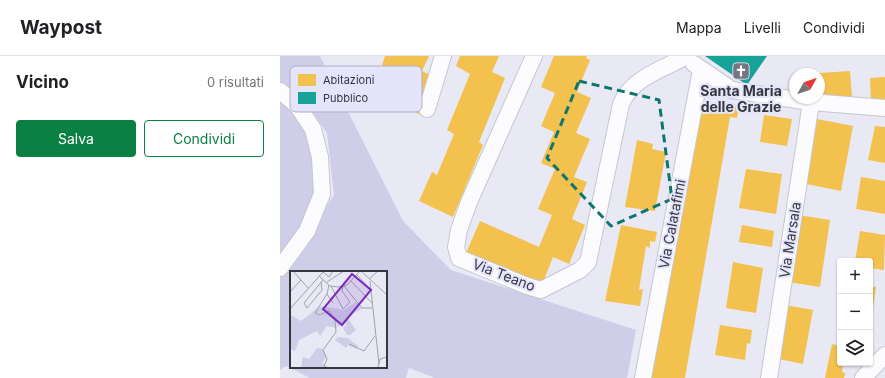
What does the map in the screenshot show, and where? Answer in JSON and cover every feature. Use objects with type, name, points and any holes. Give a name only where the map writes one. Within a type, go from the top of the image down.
[{"type":"street","points":[[427,109],[443,56]]},
{"type":"street","name":"Via Teano","points":[[534,56],[469,202],[459,230],[456,247],[459,258],[526,286],[541,290],[580,270],[588,262],[621,104],[626,93],[635,83],[684,56]]},
{"type":"street","points":[[684,56],[701,70],[732,90],[789,99]]},
{"type":"street","name":"Via Calatafimi","points":[[643,378],[701,70]]},
{"type":"street","points":[[280,90],[290,99]]},
{"type":"street","points":[[825,103],[885,108]]},
{"type":"street","name":"Via Marsala","points":[[769,378],[811,104]]},
{"type":"street","points":[[280,268],[307,231],[322,194],[320,157],[313,129],[302,112]]},
{"type":"street","points":[[863,378],[885,355]]},
{"type":"highlighted area","points":[[579,81],[659,100],[672,199],[611,226],[547,158]]},
{"type":"shaded area","points":[[280,56],[320,56],[325,66],[290,66],[290,89],[280,87]]},
{"type":"shaded area","points":[[280,97],[290,107],[290,112],[295,112],[313,129],[322,194],[280,267]]},
{"type":"shaded area","points":[[312,112],[348,112],[403,221],[451,270],[636,330],[627,378],[435,378],[409,368],[406,378],[310,378],[290,368],[286,366],[280,370],[280,276],[334,195],[327,133]]},
{"type":"building: Abitazioni","points":[[385,56],[429,56],[422,71],[422,66],[382,66]]},
{"type":"building: Abitazioni","points":[[460,56],[499,56],[492,72],[505,78],[479,142],[483,145],[453,217],[419,201],[432,172],[437,175],[454,134],[447,130],[470,74],[456,66]]},
{"type":"building: Abitazioni","points":[[554,56],[587,56],[586,58],[590,60],[577,92],[591,98],[576,133],[590,139],[574,177],[587,182],[572,219],[585,225],[569,264],[553,257],[542,285],[466,253],[480,221],[539,247],[552,215],[538,209],[555,169],[541,163],[554,132],[541,126],[555,93],[541,87]]},
{"type":"building: Abitazioni","points":[[422,71],[432,76],[422,105]]},
{"type":"building: Abitazioni","points":[[850,71],[852,97],[832,98],[832,95],[825,96],[825,73]]},
{"type":"building: Abitazioni","points":[[885,77],[885,101],[871,102],[870,78]]},
{"type":"building: Abitazioni","points":[[714,102],[739,106],[737,118],[730,117],[685,378],[651,378],[698,107],[712,110]]},
{"type":"building: Abitazioni","points":[[764,115],[792,119],[787,146],[760,142]]},
{"type":"building: Abitazioni","points":[[817,119],[853,126],[841,191],[806,184]]},
{"type":"building: Abitazioni","points":[[875,126],[885,127],[885,163],[868,160]]},
{"type":"building: Abitazioni","points":[[637,140],[653,144],[652,149],[666,152],[655,211],[625,207]]},
{"type":"building: Abitazioni","points":[[746,169],[782,174],[776,214],[739,208]]},
{"type":"building: Abitazioni","points":[[861,177],[885,181],[885,214],[856,209]]},
{"type":"building: Abitazioni","points":[[798,215],[830,220],[820,287],[788,282]]},
{"type":"building: Abitazioni","points":[[621,225],[657,232],[655,242],[650,241],[650,248],[646,246],[639,290],[643,289],[640,306],[605,301]]},
{"type":"building: Abitazioni","points":[[742,225],[774,231],[772,247],[739,242]]},
{"type":"building: Abitazioni","points":[[860,231],[885,235],[884,270],[873,268],[873,258],[856,258]]},
{"type":"building: Abitazioni","points":[[733,262],[763,268],[756,313],[726,308]]},
{"type":"building: Abitazioni","points":[[873,286],[876,287],[873,309]]},
{"type":"building: Abitazioni","points":[[785,305],[813,310],[803,364],[774,358]]},
{"type":"building: Abitazioni","points":[[720,325],[752,330],[750,344],[747,343],[745,360],[715,355]]},
{"type":"building: Abitazioni","points":[[832,344],[837,345],[837,366],[843,366],[842,372],[845,373],[844,378],[825,378]]},
{"type":"building: Pubblico","name":"Santa Maria delle Grazie","points":[[705,56],[767,56],[747,85]]},
{"type":"place","name":"Santa Maria delle Grazie","points":[[741,71]]}]
